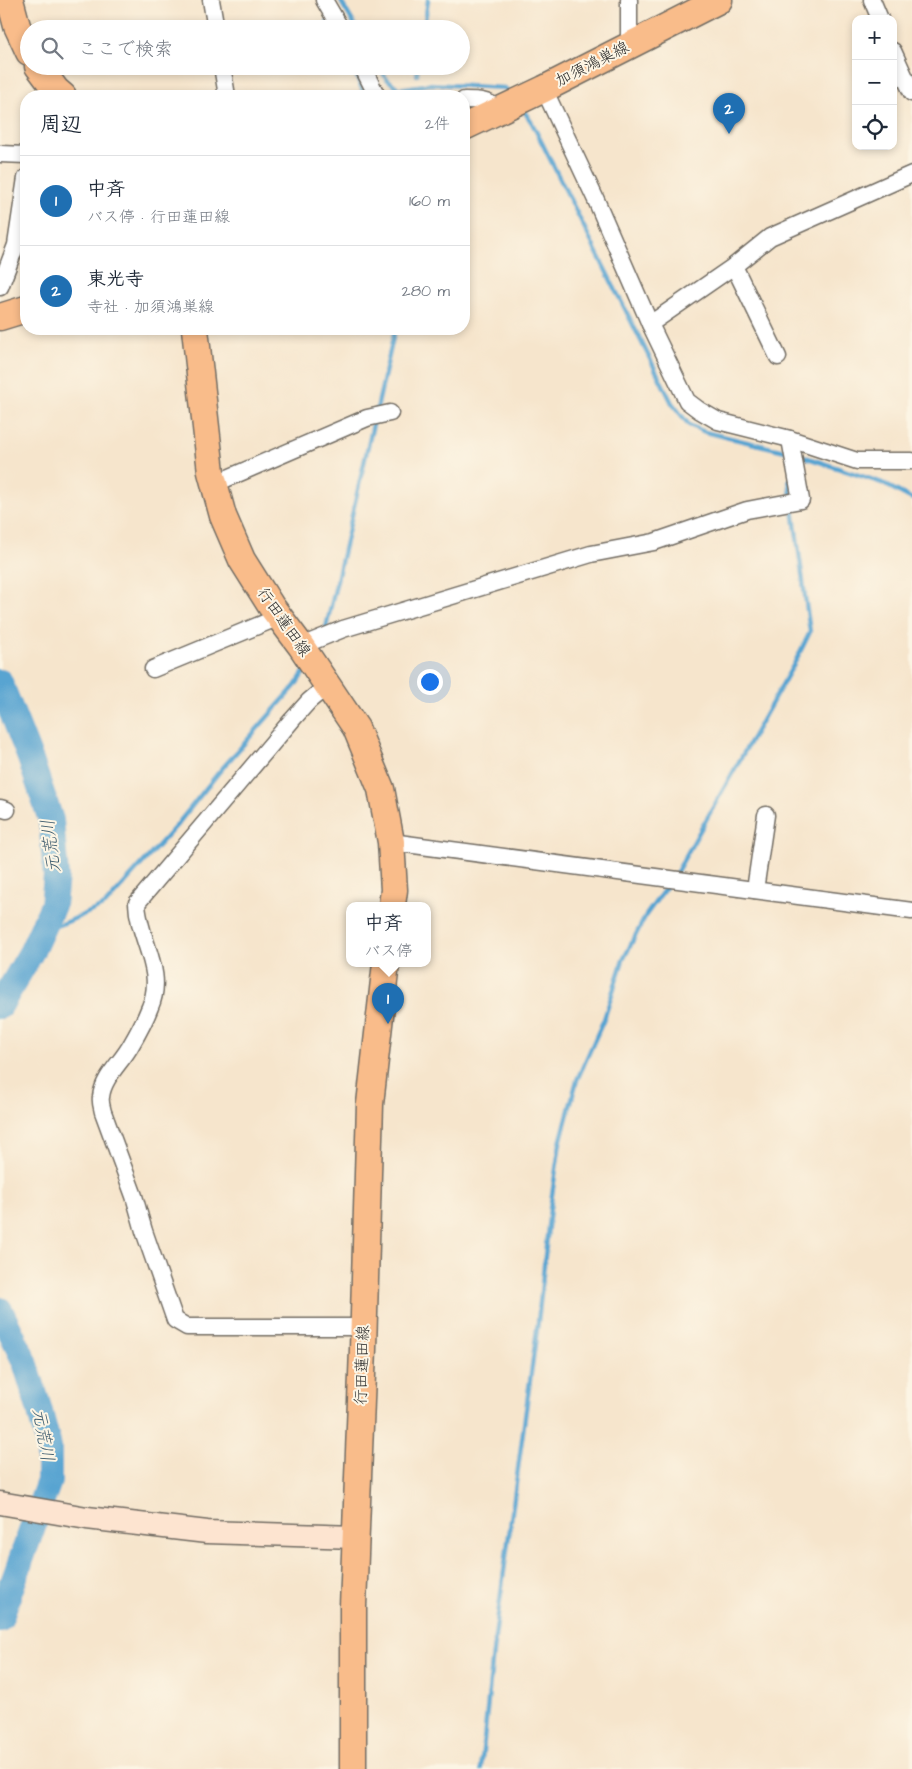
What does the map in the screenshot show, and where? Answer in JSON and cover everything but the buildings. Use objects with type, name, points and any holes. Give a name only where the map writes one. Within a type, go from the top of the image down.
[{"type":"main road","points":[[10,0],[20,32]]},
{"type":"main road","name":"加須鴻巣線","points":[[470,123],[544,89],[719,0]]},
{"type":"main road","points":[[45,75],[56,90]]},
{"type":"main road","points":[[0,317],[20,311]]},
{"type":"main road","name":"行田蓮田線","points":[[197,335],[211,472],[223,516],[242,560],[356,728],[381,789],[391,842],[394,890],[392,902]]},
{"type":"main road","name":"行田蓮田線","points":[[353,1769],[353,1606],[370,1104],[386,967]]},
{"type":"street","points":[[211,0],[214,20]]},
{"type":"street","points":[[324,0],[335,20]]},
{"type":"street","points":[[629,0],[629,46]]},
{"type":"street","points":[[872,0],[878,15]]},
{"type":"street","points":[[897,58],[908,76],[912,94]]},
{"type":"street","points":[[224,75],[226,90]]},
{"type":"street","points":[[366,75],[374,90]]},
{"type":"street","points":[[544,89],[596,200],[650,324],[687,400],[699,410],[718,421],[790,439],[857,461],[912,461]]},
{"type":"street","points":[[470,100],[492,103],[500,110]]},
{"type":"street","points":[[0,154],[20,155]]},
{"type":"street","points":[[650,324],[734,266],[770,238],[912,174]]},
{"type":"street","points":[[0,287],[16,245],[20,218]]},
{"type":"street","points":[[734,266],[778,357]]},
{"type":"street","points":[[214,484],[367,418],[390,413]]},
{"type":"street","points":[[302,646],[343,630],[591,554],[654,542],[747,510],[801,500],[790,439]]},
{"type":"street","points":[[153,669],[279,617]]},
{"type":"street","points":[[328,685],[309,701],[292,720],[137,903],[137,915],[156,981],[151,1006],[131,1046],[105,1082],[100,1098],[103,1112],[134,1196],[175,1320],[187,1328],[363,1327]]},
{"type":"street","points":[[755,890],[766,815]]},
{"type":"street","points":[[391,842],[912,910]]},
{"type":"street","points":[[3,1504],[207,1532],[355,1537]]},
{"type":"waterway","points":[[340,0],[352,20]]},
{"type":"waterway","points":[[425,20],[428,0]]},
{"type":"waterway","points":[[356,75],[362,90]]},
{"type":"waterway","points":[[384,75],[399,89],[431,84],[505,88],[511,95]]},
{"type":"waterway","points":[[522,108],[532,123],[672,403],[689,425],[705,432],[789,452]]},
{"type":"waterway","points":[[376,413],[394,335]]},
{"type":"waterway","points":[[325,632],[374,420]]},
{"type":"waterway","points":[[796,454],[882,483],[912,499]]},
{"type":"waterway","points":[[675,875],[810,632],[789,480]]},
{"type":"waterway","points":[[40,932],[105,905],[176,826],[219,772],[295,686],[306,669]]},
{"type":"waterway","name":"元荒川","points":[[0,682],[30,758],[51,820],[56,876],[53,905],[32,951],[0,1006]]},
{"type":"waterway","points":[[481,1769],[493,1652],[538,1322],[550,1208],[560,1143],[577,1080],[604,1019],[623,960],[646,915],[669,883]]},
{"type":"waterway","name":"元荒川","points":[[0,1310],[25,1362],[49,1447],[49,1481],[0,1619]]},
{"type":"place","name":"東光寺","points":[[729,134]]},
{"type":"place","name":"中斉","points":[[388,1024]]}]
